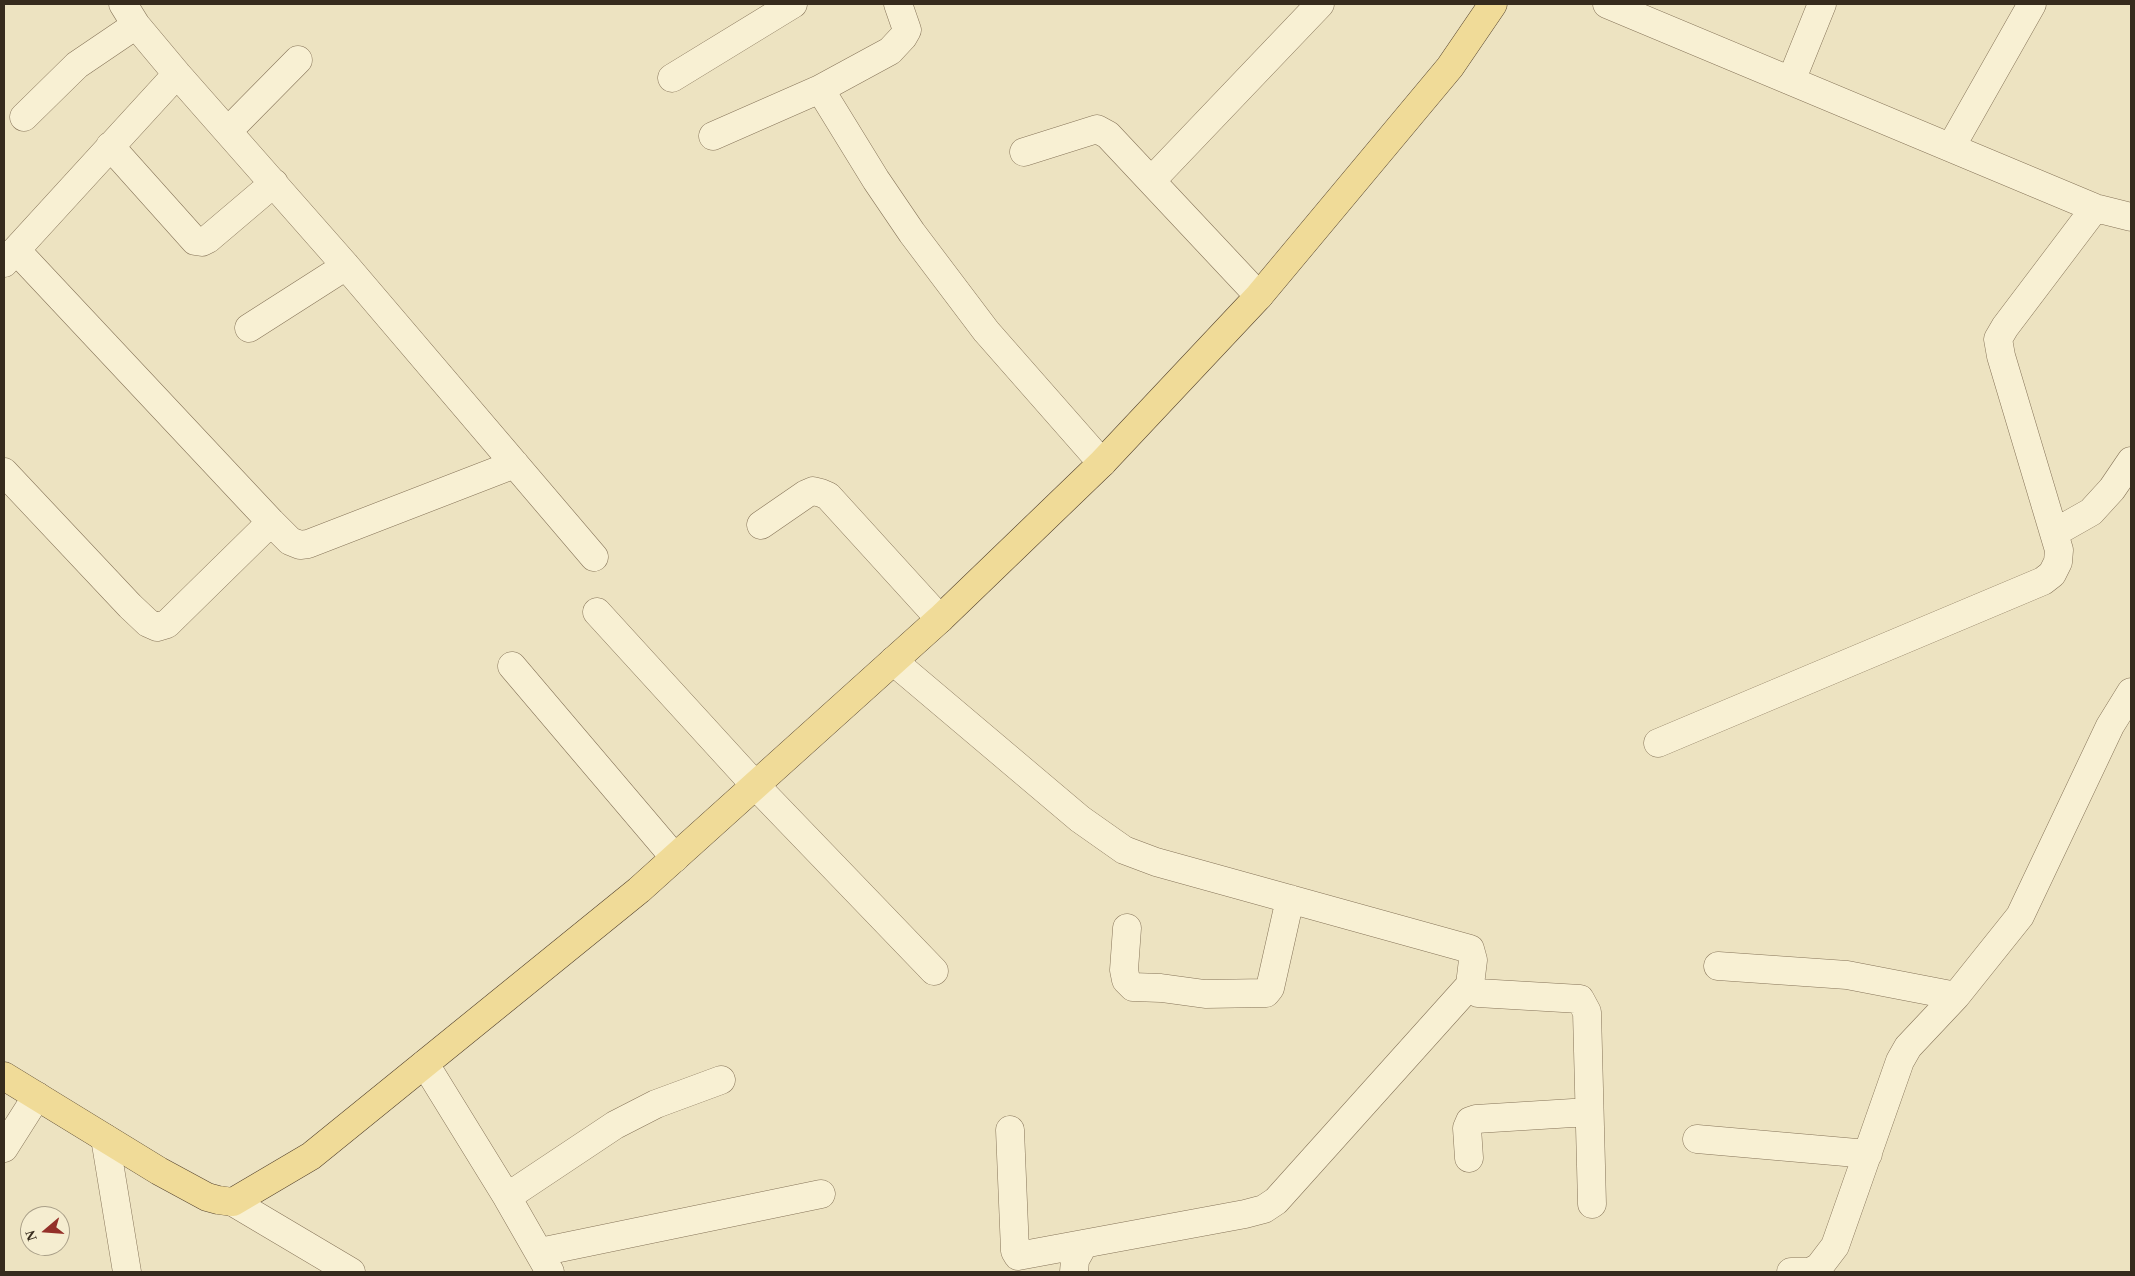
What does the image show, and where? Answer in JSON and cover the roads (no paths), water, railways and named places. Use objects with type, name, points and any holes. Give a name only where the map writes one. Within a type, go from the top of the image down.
[{"type":"main road","points":[[4,1076],[159,1171],[207,1196],[232,1202],[312,1156],[639,890],[940,619],[1102,463],[1259,296],[1450,67],[1493,4]]},
{"type":"street","points":[[672,78],[793,4]]},
{"type":"street","points":[[713,136],[820,89],[890,50],[903,37],[906,30],[898,4]]},
{"type":"street","points":[[1152,180],[1320,4]]},
{"type":"street","points":[[1607,4],[2095,208],[2131,217]]},
{"type":"street","points":[[1791,81],[1822,4]]},
{"type":"street","points":[[1951,147],[2032,4]]},
{"type":"street","points":[[24,117],[130,14],[177,74],[346,266],[594,557]]},
{"type":"street","points":[[228,130],[298,60]]},
{"type":"street","points":[[177,74],[10,257],[271,522],[290,540],[300,545],[308,544],[515,464]]},
{"type":"street","points":[[820,89],[876,180],[918,241],[986,332],[1102,463]]},
{"type":"street","points":[[1024,152],[1097,130],[1108,135],[1259,296]]},
{"type":"street","points":[[110,146],[195,241],[202,242],[208,239],[274,183]]},
{"type":"street","points":[[1658,743],[2043,581],[2052,574],[2058,562],[2059,550],[2001,356],[1998,339],[2095,208]]},
{"type":"street","points":[[249,328],[346,266]]},
{"type":"street","points":[[2054,533],[2091,512],[2112,489],[2131,461]]},
{"type":"street","points":[[4,472],[130,606],[148,623],[156,627],[167,624],[271,522]]},
{"type":"street","points":[[761,525],[806,494],[813,491],[821,492],[828,496],[940,619]]},
{"type":"street","points":[[597,612],[755,785],[934,971]]},
{"type":"street","points":[[893,661],[1080,819],[1124,850],[1156,862],[1470,949],[1473,960],[1470,985],[1276,1201],[1264,1209],[1246,1214],[1018,1256],[1015,1251],[1010,1130]]},
{"type":"street","points":[[512,666],[675,858]]},
{"type":"street","points":[[1792,1272],[1810,1272],[1819,1267],[1835,1246],[1900,1061],[1908,1047],[1956,996],[2020,916],[2110,726],[2131,692]]},
{"type":"street","points":[[1127,928],[1124,970],[1126,980],[1133,988],[1161,988],[1205,994],[1266,993],[1270,988],[1290,899]]},
{"type":"street","points":[[1718,966],[1847,975],[1956,996]]},
{"type":"street","points":[[1470,985],[1478,993],[1580,999],[1587,1012],[1592,1204]]},
{"type":"street","points":[[425,1064],[545,1262],[821,1194]]},
{"type":"street","points":[[507,1197],[615,1125],[656,1104],[721,1080]]},
{"type":"street","points":[[4,1148],[37,1096]]},
{"type":"street","points":[[1469,1158],[1467,1128],[1470,1121],[1476,1119],[1589,1112]]},
{"type":"street","points":[[105,1138],[127,1272]]},
{"type":"street","points":[[1697,1139],[1868,1154]]},
{"type":"street","points":[[232,1202],[351,1272]]},
{"type":"street","points":[[1074,1272],[1075,1260],[1084,1244]]}]
